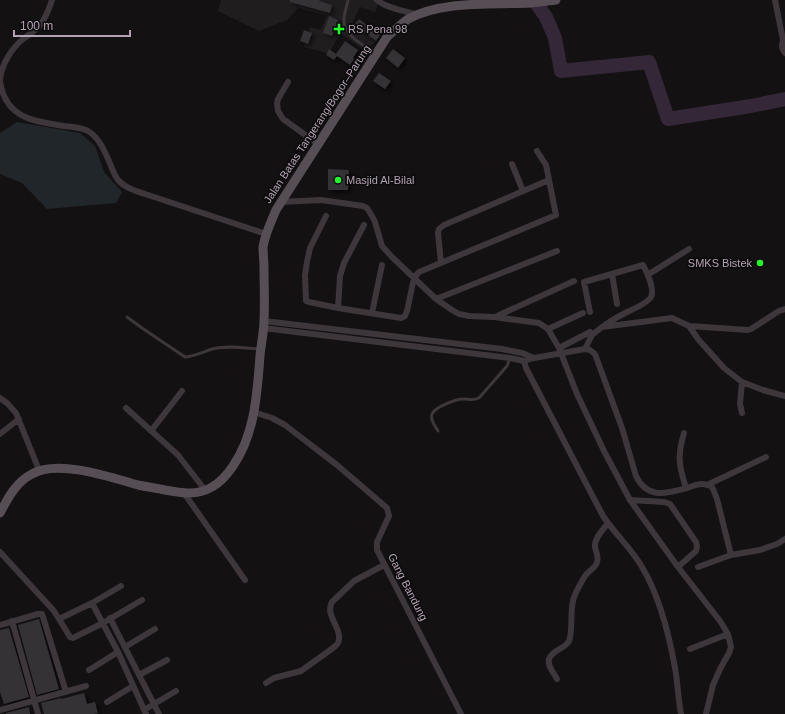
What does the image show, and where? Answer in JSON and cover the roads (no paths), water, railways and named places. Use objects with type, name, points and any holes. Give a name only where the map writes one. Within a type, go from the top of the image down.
[{"type":"main road","name":"Jalan Batas Tangerang/Bogor–Parung","points":[[0,513],[8,498],[20,482],[32,473],[39,470],[63,468],[78,470],[140,486],[192,494],[210,489],[226,476],[238,459],[248,437],[256,400],[264,325],[263,248],[266,234],[280,202],[377,53],[388,37],[408,19],[418,14],[443,6],[474,2],[532,3],[549,0]]},
{"type":"street","points":[[52,0],[46,16],[41,24],[22,40],[10,53],[1,73],[1,88],[10,107],[26,118],[35,121],[81,128],[89,132],[97,138],[106,153],[118,180],[127,187],[266,234]]},
{"type":"street","points":[[377,0],[387,6],[418,14]]},
{"type":"street","points":[[775,0],[784,39],[782,48],[785,53]]},
{"type":"street","points":[[288,82],[278,99],[278,111],[283,119],[318,144]]},
{"type":"street","points":[[326,216],[310,248],[305,275],[306,301],[338,308],[401,318],[405,316],[407,311],[414,278],[419,272],[556,216],[546,165],[537,151]]},
{"type":"street","points":[[512,164],[523,191]]},
{"type":"street","points":[[441,263],[438,233],[439,229],[444,225],[549,180]]},
{"type":"street","points":[[280,202],[321,200],[363,206],[367,208],[375,222],[382,246],[414,278],[452,310],[459,314],[469,316],[494,317],[539,323],[548,329],[560,351],[604,451],[630,500],[678,567],[720,621],[728,634],[731,647],[713,685],[706,714]]},
{"type":"street","points":[[338,308],[340,276],[344,263],[364,225]]},
{"type":"street","points":[[649,274],[689,249]]},
{"type":"street","points":[[436,298],[557,252]]},
{"type":"street","points":[[372,313],[382,265]]},
{"type":"street","points":[[548,329],[587,312],[584,282],[643,265],[649,274],[652,293],[651,297],[648,301],[626,312],[602,327],[592,335],[585,349]]},
{"type":"street","points":[[612,274],[617,304]]},
{"type":"street","points":[[494,317],[574,281]]},
{"type":"street","points":[[602,327],[672,318],[689,326],[748,330],[779,311],[785,309]]},
{"type":"street","points":[[264,325],[524,361],[560,351],[590,350],[595,354],[622,428],[636,476],[641,486],[649,491],[661,494],[702,484],[711,486],[715,493],[731,555]]},
{"type":"street","points":[[264,325],[502,349],[522,353],[534,358]]},
{"type":"street","points":[[689,326],[698,339],[724,368],[742,382],[785,396]]},
{"type":"street","points":[[560,351],[590,332]]},
{"type":"street","points":[[524,361],[526,368],[608,523],[629,547],[642,566],[658,599],[675,669],[681,714]]},
{"type":"street","points":[[742,382],[740,404],[742,413]]},
{"type":"street","points":[[152,431],[182,391]]},
{"type":"street","points":[[0,398],[16,413],[39,470]]},
{"type":"street","points":[[126,408],[178,454],[205,490]]},
{"type":"street","name":"Gang Bandung","points":[[254,412],[272,418],[285,425],[346,472],[387,508],[389,516],[377,542],[377,550],[459,713]]},
{"type":"street","points":[[0,434],[19,419]]},
{"type":"street","points":[[684,433],[680,448],[680,470],[686,488]]},
{"type":"street","points":[[707,485],[766,457]]},
{"type":"street","points":[[184,493],[245,580]]},
{"type":"street","points":[[630,500],[664,502],[670,504],[696,542],[697,546],[696,552],[678,567]]},
{"type":"street","points":[[557,679],[549,665],[549,660],[552,655],[566,645],[570,639],[573,600],[585,576],[597,563],[595,545],[596,540],[608,523]]},
{"type":"street","points":[[698,567],[731,555],[760,550],[785,539]]},
{"type":"street","points":[[0,552],[54,610],[70,637],[73,638],[142,600]]},
{"type":"street","points":[[266,684],[274,678],[301,671],[338,643],[338,634],[331,614],[330,606],[332,602],[354,581],[384,564]]},
{"type":"street","points":[[59,619],[92,603],[121,586]]},
{"type":"street","points":[[92,603],[118,652],[145,712],[176,691]]},
{"type":"street","points":[[0,626],[42,614],[66,692]]},
{"type":"street","points":[[110,618],[159,714]]},
{"type":"street","points":[[12,622],[38,714]]},
{"type":"street","points":[[125,647],[155,629]]},
{"type":"street","points":[[690,649],[728,634]]},
{"type":"street","points":[[89,670],[118,652]]},
{"type":"street","points":[[139,675],[166,660]]},
{"type":"street","points":[[2,714],[0,710],[86,686]]},
{"type":"street","points":[[107,702],[133,686]]},
{"type":"lane","points":[[348,0],[344,20],[346,29],[361,44],[377,53]]},
{"type":"lane","points":[[127,316],[185,357],[222,348],[261,349]]},
{"type":"lane","points":[[438,431],[432,419],[432,414],[434,411],[437,408],[457,400],[473,400],[479,398],[507,366],[510,358]]},
{"type":"waterway","points":[[534,0],[546,17],[555,38],[561,71],[649,62],[668,119],[785,99]]},
{"type":"place","name":"RS Pena 98","points":[[339,29]]},
{"type":"place","name":"Masjid Al-Bilal","points":[[338,180]]},
{"type":"place","name":"SMKS Bistek","points":[[760,263]]}]
